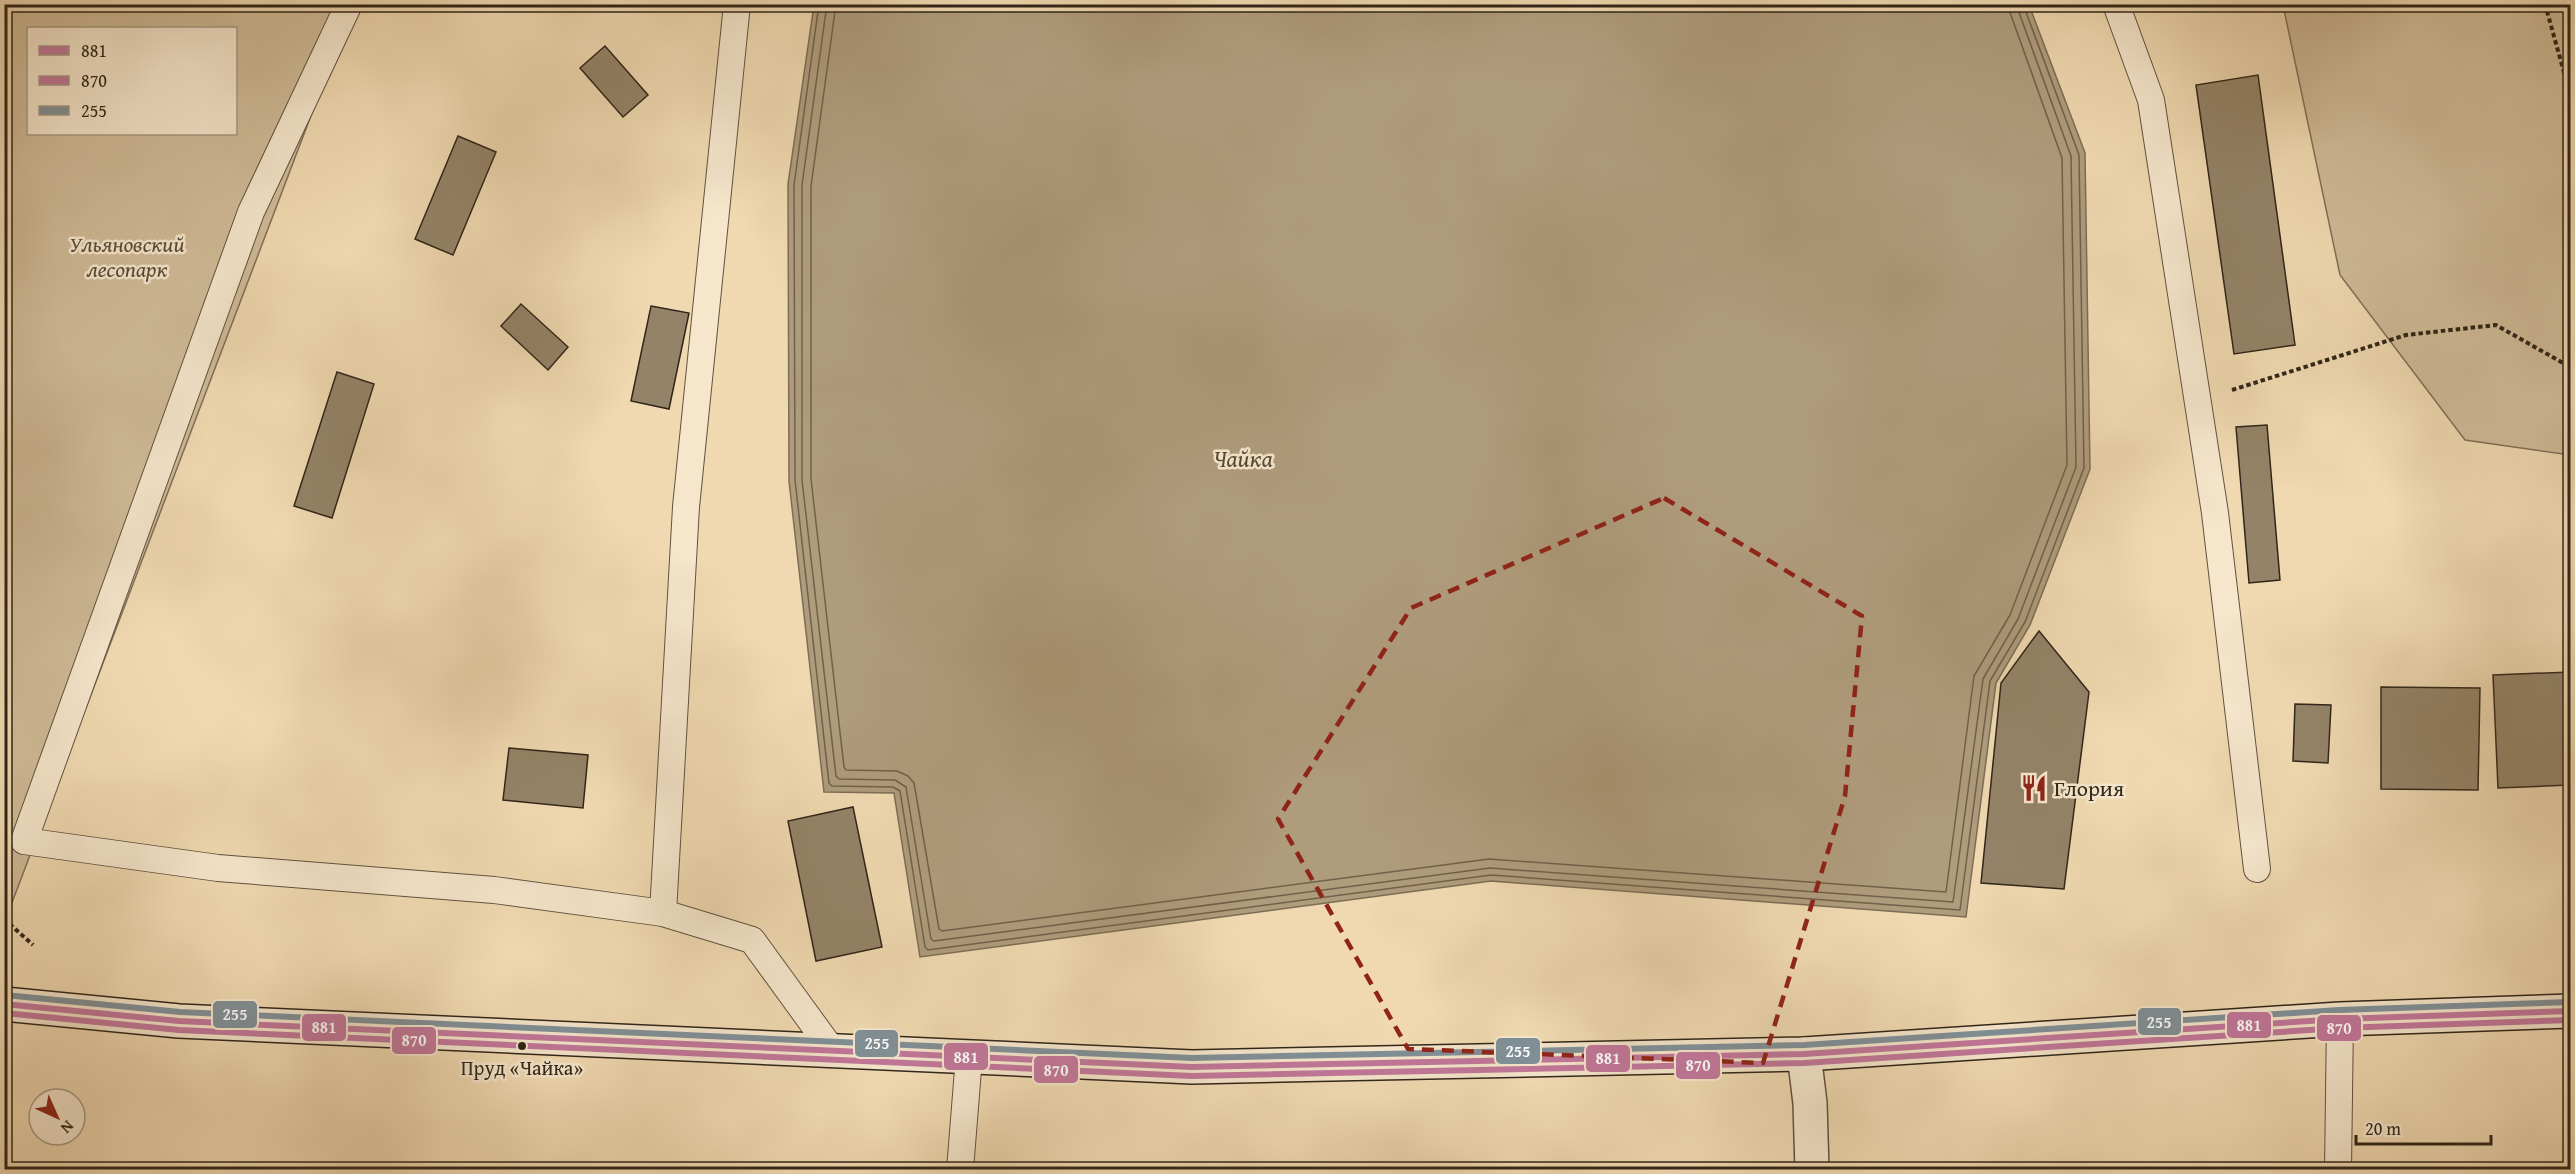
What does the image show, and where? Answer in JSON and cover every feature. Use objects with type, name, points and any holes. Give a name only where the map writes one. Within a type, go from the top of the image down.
[{"type":"main road","points":[[4,1005],[179,1021],[1192,1067],[1804,1054],[2340,1019],[2571,1011]]},
{"type":"main road","points":[[1804,1054],[1810,1103],[1812,1170]]},
{"type":"lane","points":[[349,4],[251,212],[24,841],[218,868],[494,890],[663,913],[752,940],[832,1050]]},
{"type":"lane","points":[[663,913],[686,507],[737,4]]},
{"type":"lane","points":[[2116,4],[2151,100],[2215,513],[2257,869]]},
{"type":"lane","points":[[2337,1170],[2340,1019]]},
{"type":"lane","points":[[960,1170],[969,1057]]},
{"type":"path","points":[[2545,4],[2571,94]]},
{"type":"path","points":[[2197,401],[2406,335],[2496,325],[2571,367]]},
{"type":"path","points":[[4,919],[33,945]]},
{"type":"highlighted area","points":[[1664,498],[1862,616],[1845,796],[1763,1063],[1408,1049],[1278,819],[1411,608]]},
{"type":"green space","name":"Ульяновский лесопарк","points":[[5,5],[353,5],[5,921]]},
{"type":"green space","points":[[2283,5],[2570,5],[2570,455],[2465,440],[2340,275]]},
{"type":"water","name":"Чайка","points":[[814,5],[2029,5],[2085,153],[2090,469],[2030,625],[1996,683],[1966,917],[1491,881],[920,957],[894,793],[824,792],[789,481],[788,184]]},
{"type":"building","points":[[605,46],[648,95],[623,117],[580,68]]},
{"type":"building","points":[[2258,75],[2295,345],[2234,354],[2196,85]]},
{"type":"building","points":[[458,136],[496,152],[453,255],[415,239]]},
{"type":"building","points":[[521,304],[568,347],[548,370],[501,326]]},
{"type":"building","points":[[651,306],[689,313],[669,409],[631,401]]},
{"type":"building","points":[[337,372],[374,384],[332,518],[294,506]]},
{"type":"building","points":[[2267,425],[2280,580],[2249,583],[2236,427]]},
{"type":"building","name":"Глория","points":[[2039,631],[2089,692],[2064,889],[1981,883],[2001,683]]},
{"type":"building","points":[[2570,672],[2570,785],[2498,788],[2493,675]]},
{"type":"building","points":[[2381,687],[2480,688],[2478,790],[2381,789]]},
{"type":"building","points":[[2295,704],[2331,705],[2328,763],[2293,761]]},
{"type":"building","points":[[509,748],[588,755],[583,808],[503,800]]},
{"type":"building","points":[[853,807],[882,947],[816,961],[788,821]]},
{"type":"transit line","name":"255","points":[[5,995],[180,1012],[1192,1058],[1804,1045],[2339,1010],[2570,1002]]},
{"type":"transit line","name":"881","points":[[4,1004],[179,1021],[1192,1067],[1804,1054],[2340,1019],[2570,1011]]},
{"type":"transit line","name":"870","points":[[4,1013],[179,1030],[1192,1076],[1804,1063],[2340,1028],[2570,1020]]},
{"type":"place","name":"Глория","points":[[2034,788]]},
{"type":"place","name":"Пруд «Чайка»","points":[[522,1046]]}]
